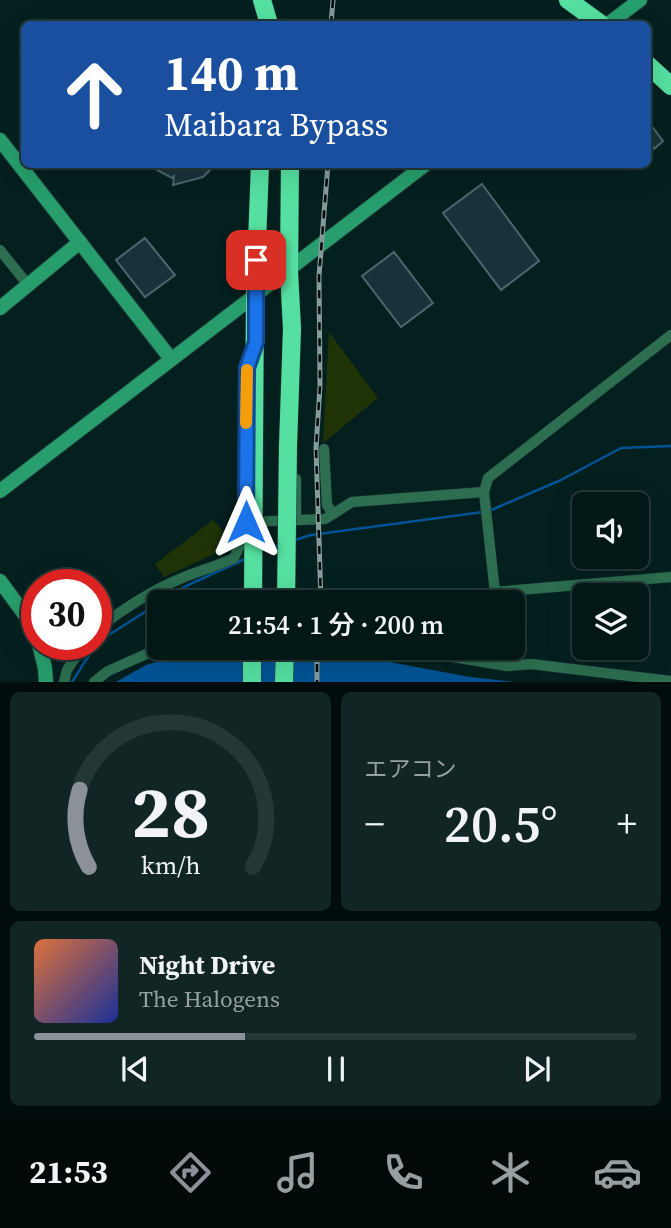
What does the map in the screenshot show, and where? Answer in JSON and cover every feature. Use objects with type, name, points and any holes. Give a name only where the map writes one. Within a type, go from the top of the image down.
[{"type":"highway","points":[[251,0],[255,21]]},
{"type":"highway","points":[[262,0],[268,21]]},
{"type":"highway","points":[[568,0],[597,21]]},
{"type":"highway","points":[[651,68],[671,86]]},
{"type":"highway","points":[[253,590],[255,296],[260,168]]},
{"type":"highway","points":[[286,590],[292,329],[289,271],[290,168]]},
{"type":"highway","points":[[252,660],[252,682]]},
{"type":"highway","points":[[284,682],[285,660]]},
{"type":"street","points":[[612,21],[640,0]]},
{"type":"street","points":[[0,140],[21,167]]},
{"type":"street","points":[[22,168],[171,359]]},
{"type":"street","points":[[0,491],[421,168]]},
{"type":"street","points":[[0,308],[80,242]]},
{"type":"street","points":[[0,250],[28,285]]},
{"type":"street","points":[[292,329],[297,359],[296,520]]},
{"type":"street","points":[[495,590],[484,492],[488,478],[671,335]]},
{"type":"street","points":[[112,617],[125,607],[181,578],[234,558],[246,522],[247,368],[256,342]]},
{"type":"street","points":[[324,449],[327,505],[333,514]]},
{"type":"street","points":[[246,522],[324,519],[352,502],[484,492]]},
{"type":"street","points":[[525,594],[671,577]]},
{"type":"street","points":[[0,581],[21,610]]},
{"type":"street","points":[[94,682],[108,671],[147,654]]},
{"type":"street","points":[[43,660],[46,682]]},
{"type":"street","points":[[64,682],[74,660]]},
{"type":"street","points":[[471,660],[507,666],[531,664],[671,681]]},
{"type":"street","points":[[504,660],[507,666]]},
{"type":"green space","points":[[329,332],[378,398],[323,443]]},
{"type":"green space","points":[[213,520],[232,541],[214,554],[164,577],[155,564]]},
{"type":"water","points":[[163,660],[379,660],[470,677],[514,682],[116,682],[146,665]]},
{"type":"building","points":[[651,125],[663,141],[654,149],[651,144]]},
{"type":"building","points":[[155,168],[212,168],[203,177],[173,185],[174,176],[172,178]]},
{"type":"building","points":[[482,184],[539,261],[501,290],[443,213]]},
{"type":"building","points":[[145,238],[175,275],[145,297],[116,260]]},
{"type":"building","points":[[394,252],[433,303],[401,327],[362,276]]},
{"type":"waterway","points":[[489,511],[561,480],[621,448],[671,446]]},
{"type":"waterway","points":[[292,541],[311,535],[483,512]]},
{"type":"waterway","points":[[259,551],[279,545]]},
{"type":"waterway","points":[[180,590],[247,558]]},
{"type":"waterway","points":[[112,633],[147,611]]},
{"type":"waterway","points":[[72,682],[86,660]]},
{"type":"railway","points":[[331,21],[333,0]]},
{"type":"railway","points":[[321,590],[316,448],[320,386],[319,276],[328,168]]},
{"type":"railway","points":[[317,660],[317,682]]},
{"type":"slow traffic","points":[[246,423],[247,370]]},
{"type":"route","points":[[246,522],[247,368],[256,342],[256,260]]}]
